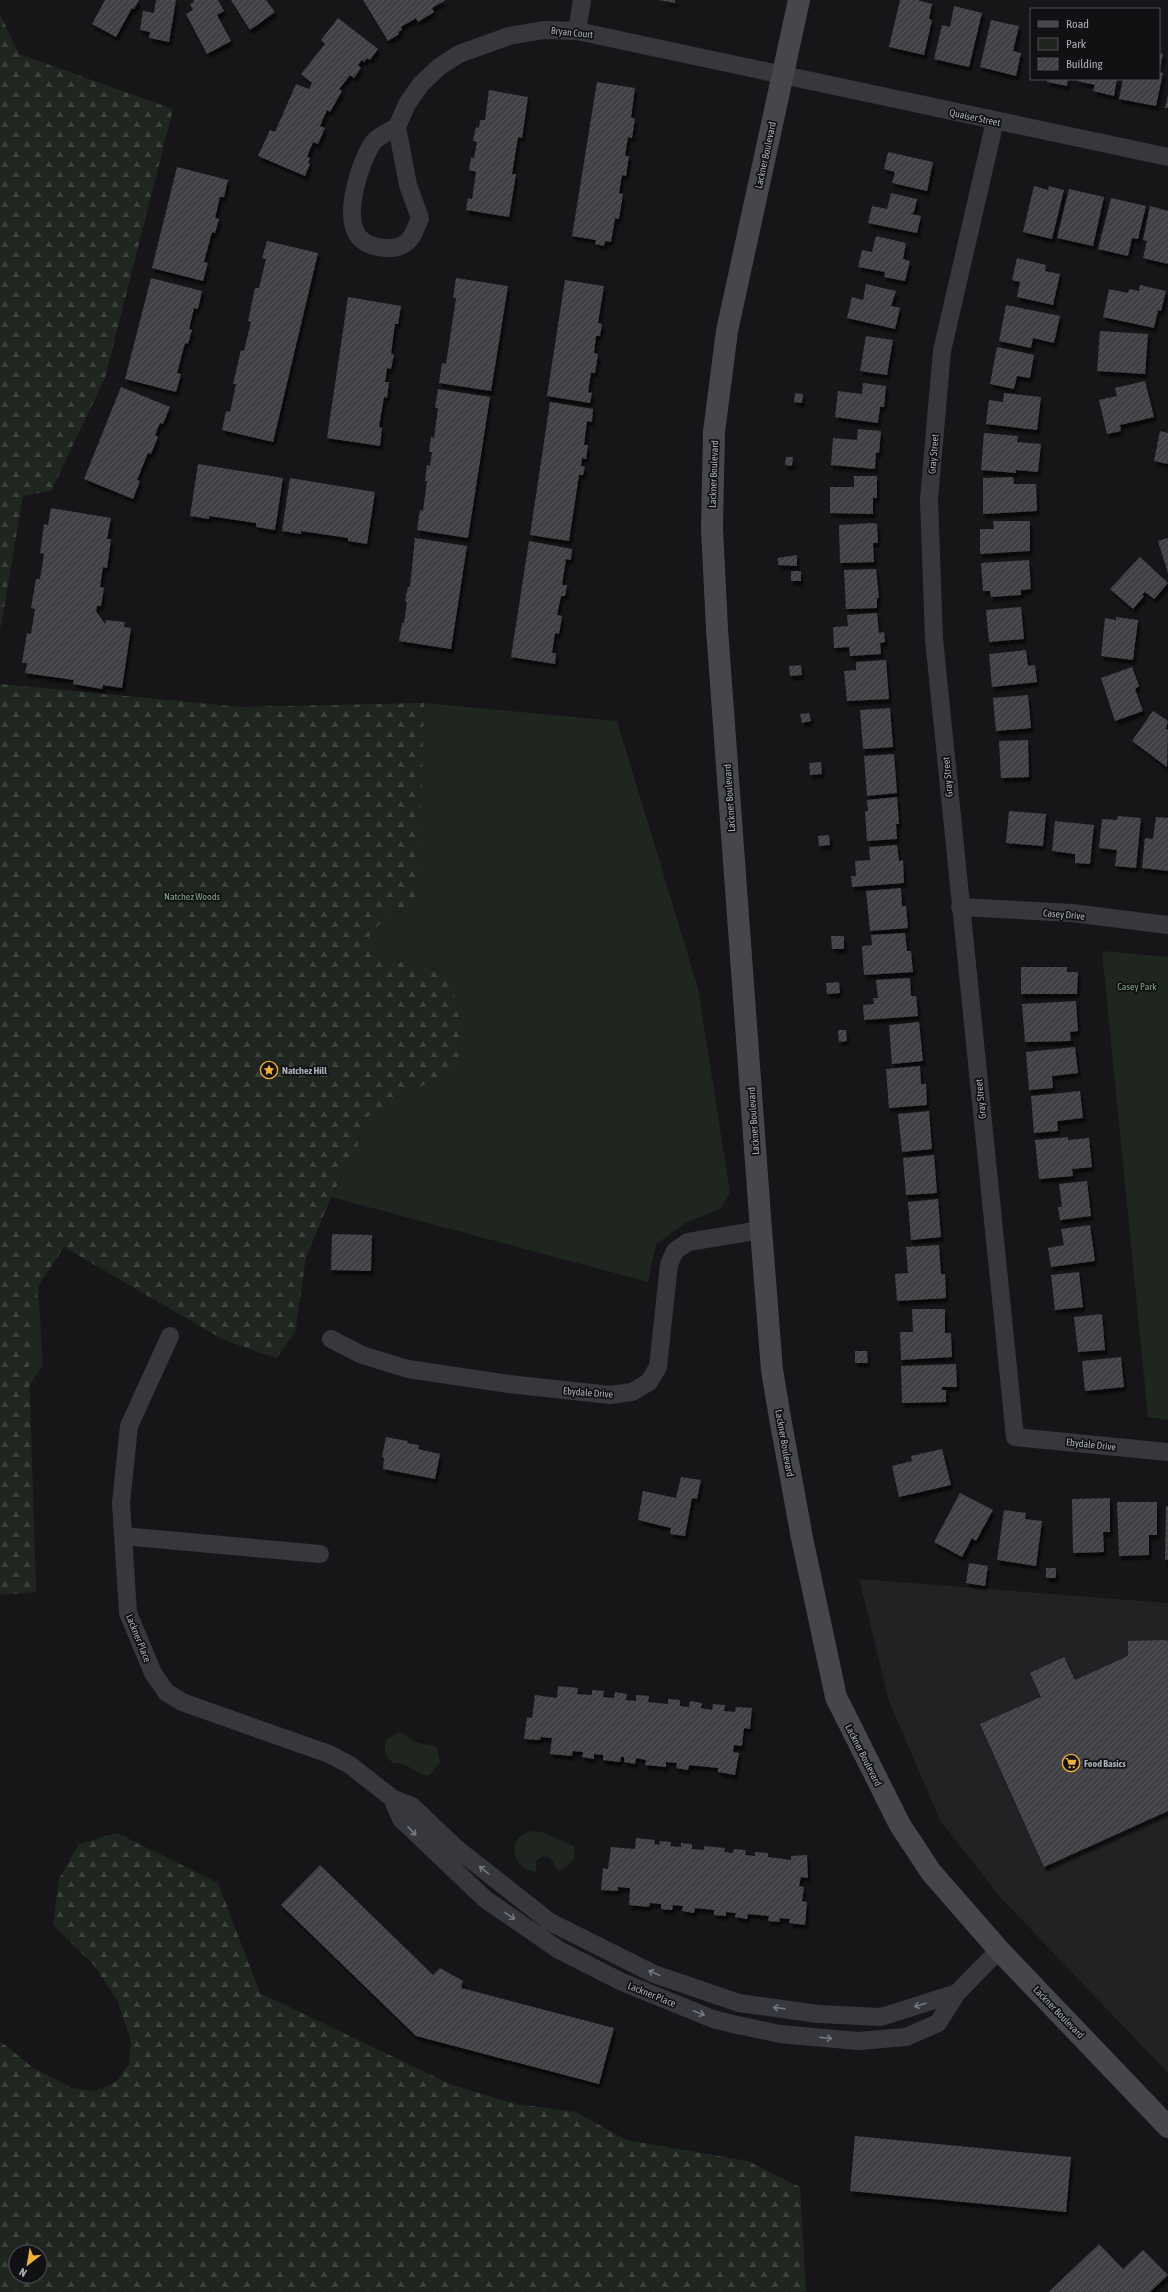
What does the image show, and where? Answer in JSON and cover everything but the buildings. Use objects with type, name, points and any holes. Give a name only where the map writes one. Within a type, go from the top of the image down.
[{"type":"main road","name":"Lackner Boulevard","points":[[799,0],[727,331],[714,432],[712,528],[716,629],[761,1230],[772,1370],[779,1412],[802,1538],[836,1697],[900,1825],[931,1872],[1000,1950],[1168,2127]]},
{"type":"street","points":[[577,31],[582,0]]},
{"type":"street","name":"Bryan Court","points":[[397,127],[407,104],[421,84],[439,67],[459,54],[509,36],[544,30],[577,31],[782,74]]},
{"type":"street","name":"Quaiser Street","points":[[782,74],[1168,157]]},
{"type":"street","name":"Gray Street","points":[[995,121],[942,351],[929,499],[934,639],[1015,1437]]},
{"type":"street","points":[[397,127],[408,185],[420,218],[409,241],[399,247],[382,248],[370,245],[358,236],[350,210],[354,188],[372,142],[397,127]]},
{"type":"street","name":"Casey Drive","points":[[960,907],[1072,914],[1168,925]]},
{"type":"street","name":"Ebydale Drive","points":[[331,1339],[362,1355],[408,1369],[509,1384],[610,1395],[632,1392],[649,1382],[658,1367],[669,1264],[675,1252],[688,1242],[761,1230]]},
{"type":"street","name":"Lackner Place","points":[[170,1336],[129,1426],[121,1503],[128,1613],[153,1673],[166,1692],[182,1702],[330,1754],[350,1765],[392,1798],[412,1806],[456,1848],[550,1922],[654,1974],[739,2003],[802,2012],[882,2017],[957,1993]]},
{"type":"street","name":"Ebydale Drive","points":[[1015,1437],[1168,1452]]},
{"type":"street","points":[[123,1536],[320,1554]]},
{"type":"street","name":"Lackner Place","points":[[392,1798],[401,1819],[420,1839],[485,1899],[559,1950],[622,1982],[713,2019],[780,2034],[858,2041],[906,2037],[938,2023],[957,1993],[1000,1950]]},
{"type":"shaded area","points":[[859,1579],[1168,1603],[1168,2073],[1001,1898],[940,1820],[889,1701]]},
{"type":"green space","points":[[0,14],[19,54],[173,109],[105,378],[51,491],[23,496],[0,631]]},
{"type":"green space","name":"Natchez Woods","points":[[0,684],[240,707],[424,703],[617,721],[698,988],[730,1192],[721,1208],[684,1224],[656,1244],[648,1282],[331,1197],[306,1257],[295,1332],[276,1358],[222,1339],[64,1246],[38,1286],[43,1365],[0,1430]],"holes":[[[424,706],[417,911],[389,912]],[[382,957],[414,966],[443,970],[439,1080],[407,1091],[364,1119],[358,1145],[332,1196]]]},
{"type":"green space","name":"Natchez Woods","points":[[0,684],[240,707],[424,703],[418,911],[389,912],[369,937],[382,957],[414,966],[443,970],[458,1005],[461,1053],[439,1080],[407,1091],[364,1119],[358,1145],[331,1197],[306,1257],[295,1332],[276,1358],[222,1339],[64,1247],[38,1286],[29,1366],[36,1592],[0,1595]]},
{"type":"green space","name":"Casey Park","points":[[1102,951],[1168,957],[1168,1420],[1148,1417]]},
{"type":"green space","points":[[399,1732],[418,1743],[437,1748],[440,1762],[429,1776],[419,1773],[408,1766],[393,1763],[386,1756],[386,1740]]},
{"type":"green space","points":[[531,1831],[542,1832],[574,1846],[574,1859],[567,1866],[558,1871],[549,1858],[543,1857],[536,1861],[536,1872],[527,1869],[516,1859],[514,1853],[518,1840],[523,1835]]},
{"type":"green space","points":[[117,1833],[218,1883],[260,1993],[452,2085],[516,2104],[576,2112],[626,2140],[748,2161],[800,2187],[806,2292],[0,2292],[0,2041],[32,2067],[72,2088],[95,2091],[116,2082],[129,2064],[131,2041],[117,2000],[93,1964],[53,1925],[59,1879],[79,1844]]},
{"type":"place","name":"Natchez Hill","points":[[269,1070]]},
{"type":"place","name":"Food Basics","points":[[1071,1763]]}]
